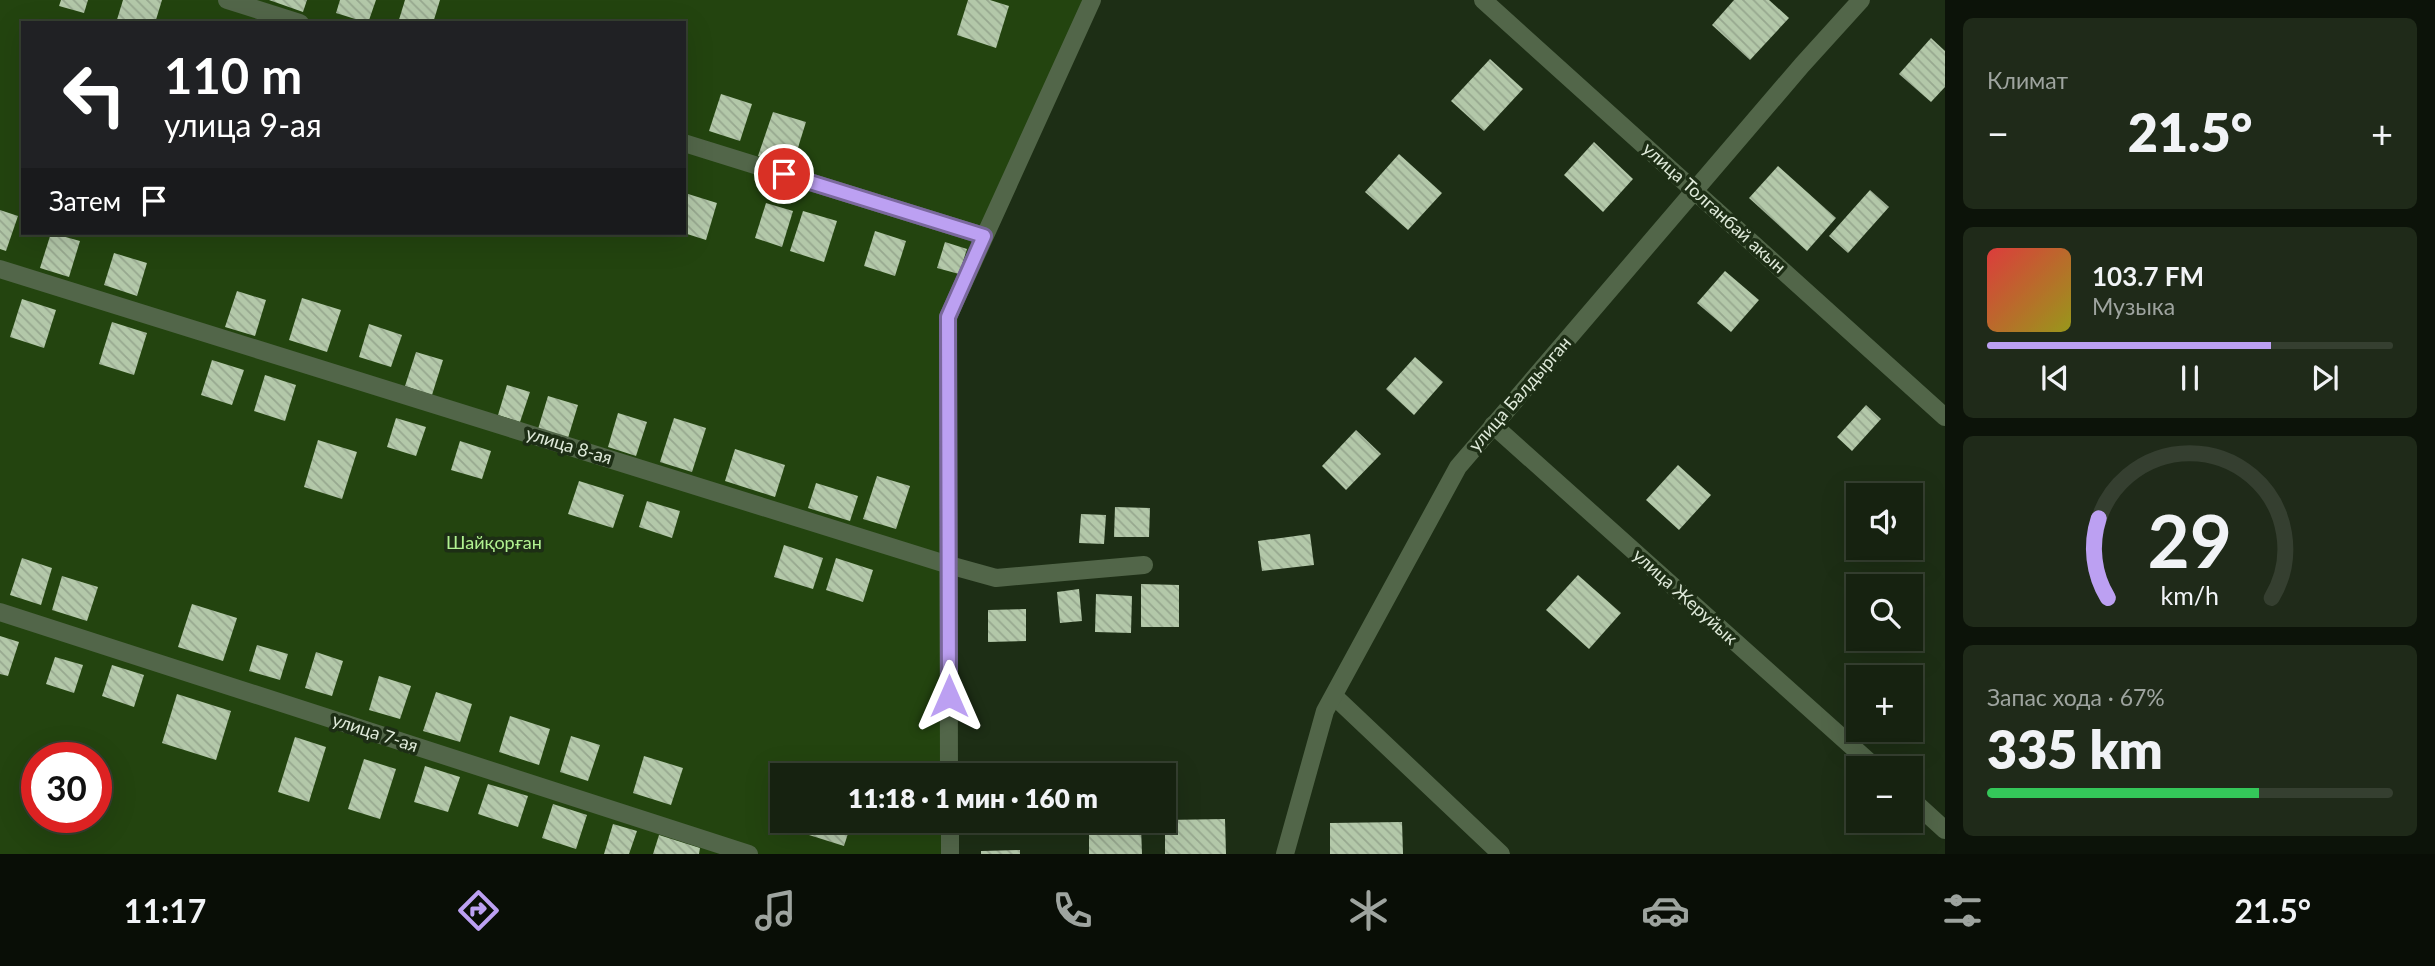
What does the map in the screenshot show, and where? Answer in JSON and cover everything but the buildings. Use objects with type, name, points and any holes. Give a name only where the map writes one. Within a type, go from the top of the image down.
[{"type":"street","points":[[227,0],[294,21]]},
{"type":"street","points":[[949,763],[948,317],[1092,0]]},
{"type":"street","name":"улица Толганбай акын","points":[[1483,0],[1945,416]]},
{"type":"street","name":"улица Балдырган","points":[[1285,854],[1325,711],[1458,467],[1861,0]]},
{"type":"street","points":[[686,144],[984,236]]},
{"type":"street","name":"улица 8-ая","points":[[0,270],[996,578],[1144,565]]},
{"type":"street","name":"улица Жеруйык","points":[[1493,425],[1863,756]]},
{"type":"street","name":"улица 7-ая","points":[[0,612],[749,854]]},
{"type":"street","points":[[1334,696],[1501,854]]},
{"type":"street","points":[[1923,810],[1945,830]]},
{"type":"street","points":[[950,833],[950,854]]},
{"type":"green space","name":"Шайқорған","points":[[0,0],[1101,0],[958,303],[948,763],[770,763],[770,833],[948,833],[947,854],[0,854]]},
{"type":"route","points":[[784,174],[984,236],[948,317],[949,696]]}]
